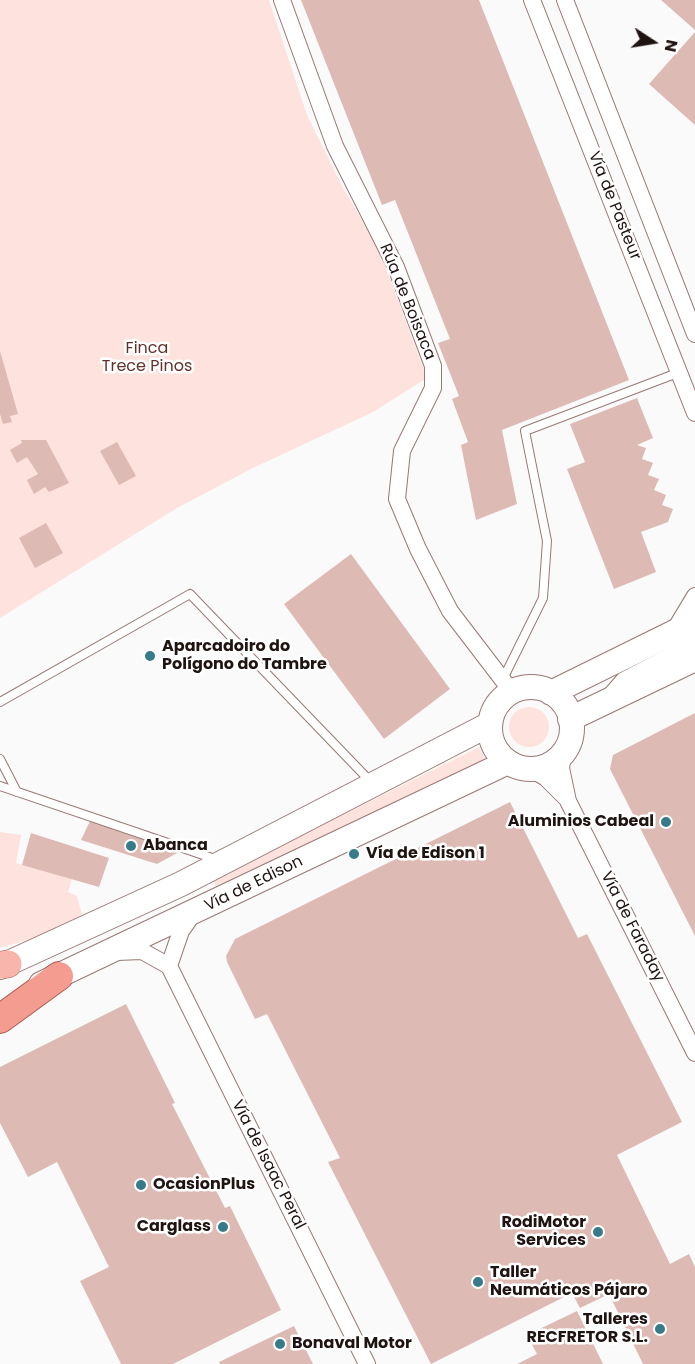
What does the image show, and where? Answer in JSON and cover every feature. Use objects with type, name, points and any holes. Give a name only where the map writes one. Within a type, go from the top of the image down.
[{"type":"highway","points":[[0,1019],[59,976]]},
{"type":"main road","points":[[551,693],[684,627]]},
{"type":"main road","points":[[570,719],[695,659]]},
{"type":"main road","points":[[507,686],[538,688],[551,693],[567,708],[570,719],[572,731],[563,754],[543,767],[519,766],[494,746],[490,724],[493,711],[507,686]]},
{"type":"main road","name":"Vía de Edison","points":[[3,965],[224,861],[490,724]]},
{"type":"main road","name":"Vía de Edison","points":[[0,1003],[106,952],[519,766]]},
{"type":"street","name":"Rúa de Boisaca","points":[[282,0],[335,146],[396,267],[433,366],[433,388],[402,451],[396,499],[418,549],[450,611],[507,686]]},
{"type":"street","name":"Vía de Pasteur","points":[[532,0],[695,413]]},
{"type":"street","name":"Vía de Pasteur","points":[[565,0],[695,334]]},
{"type":"street","points":[[684,627],[695,596]]},
{"type":"street","points":[[602,705],[624,680],[695,643]]},
{"type":"street","name":"Vía de Faraday","points":[[563,754],[561,768],[568,801],[695,1053]]},
{"type":"street","name":"Vía de Faraday","points":[[519,766],[546,777],[568,801]]},
{"type":"street","points":[[106,952],[142,951],[169,966],[181,931],[194,912]]},
{"type":"street","name":"Vía de Isaac Peral","points":[[169,966],[367,1364]]},
{"type":"lane","points":[[507,686],[543,598],[547,541],[525,431],[680,372]]},
{"type":"lane","points":[[0,702],[190,594],[373,784]]},
{"type":"lane","points":[[0,759],[17,792]]},
{"type":"lane","points":[[0,786],[224,861]]},
{"type":"green space","name":"Finca Trece Pinos","points":[[0,0],[269,0],[307,115],[343,188],[378,247],[427,378],[373,412],[253,468],[177,508],[0,618]]},
{"type":"green space","points":[[529,707],[543,713],[549,727],[543,741],[529,747],[515,741],[509,727],[515,713]]},
{"type":"green space","points":[[479,747],[485,759],[217,889],[213,880]]},
{"type":"green space","points":[[0,832],[21,835],[16,863],[72,879],[68,892],[77,896],[82,915],[37,937],[0,948]]},
{"type":"building","points":[[301,0],[479,0],[629,380],[502,430],[517,504],[476,520],[461,445],[468,442],[452,399],[459,396],[438,343],[450,339],[395,200],[382,205]]},
{"type":"building","points":[[661,0],[695,0],[695,30]]},
{"type":"building","points":[[695,32],[695,125],[649,84]]},
{"type":"building","points":[[0,351],[18,414],[10,416],[12,422],[3,424],[0,414]]},
{"type":"building","points":[[637,398],[653,438],[637,445],[646,448],[642,459],[653,463],[648,475],[659,479],[654,490],[666,495],[662,505],[673,509],[668,522],[641,532],[656,572],[614,589],[567,469],[585,462],[570,424]]},
{"type":"building","points":[[21,440],[46,440],[69,483],[49,492],[45,487],[34,494],[27,480],[38,474],[27,457],[17,463],[10,450],[22,443]]},
{"type":"building","points":[[117,442],[136,476],[119,485],[100,451]]},
{"type":"building","points":[[46,523],[63,553],[35,568],[19,538]]},
{"type":"building","points":[[351,554],[450,689],[384,739],[284,604]]},
{"type":"building","name":"Aluminios Cabeal","points":[[695,713],[695,936],[610,769],[613,755]]},
{"type":"building","points":[[510,802],[578,938],[587,934],[682,1122],[617,1155],[670,1264],[689,1254],[695,1267],[695,1364],[643,1364],[609,1294],[580,1308],[572,1293],[431,1364],[328,1162],[340,1158],[267,1014],[255,1019],[227,962],[226,956],[235,939]]},
{"type":"building","name":"Abanca","points":[[90,821],[179,852],[157,864],[81,840]]},
{"type":"building","points":[[31,833],[109,858],[99,887],[22,865]]},
{"type":"building","points":[[126,1004],[175,1103],[172,1104],[225,1208],[230,1206],[281,1310],[173,1364],[121,1364],[80,1281],[109,1267],[57,1162],[28,1177],[0,1123],[0,1067]]},
{"type":"building","points":[[577,1311],[603,1364],[517,1364],[537,1354],[527,1335]]},
{"type":"building","name":"Bonaval Motor","points":[[294,1326],[313,1364],[220,1364],[219,1362]]},
{"type":"place","name":"Aparcadoiro do Polígono do Tambre","points":[[150,656]]},
{"type":"place","name":"Aluminios Cabeal","points":[[666,822]]},
{"type":"place","name":"Abanca","points":[[131,846]]},
{"type":"place","name":"Vía de Edison 1","points":[[354,854]]},
{"type":"place","name":"OcasionPlus","points":[[141,1185]]},
{"type":"place","name":"Carglass","points":[[223,1227]]},
{"type":"place","name":"RodiMotor Services","points":[[598,1232]]},
{"type":"place","name":"Taller Neumáticos Pájaro","points":[[478,1282]]},
{"type":"place","name":"Talleres RECFRETOR S.L.","points":[[660,1329]]},
{"type":"place","name":"Bonaval Motor","points":[[280,1344]]}]
